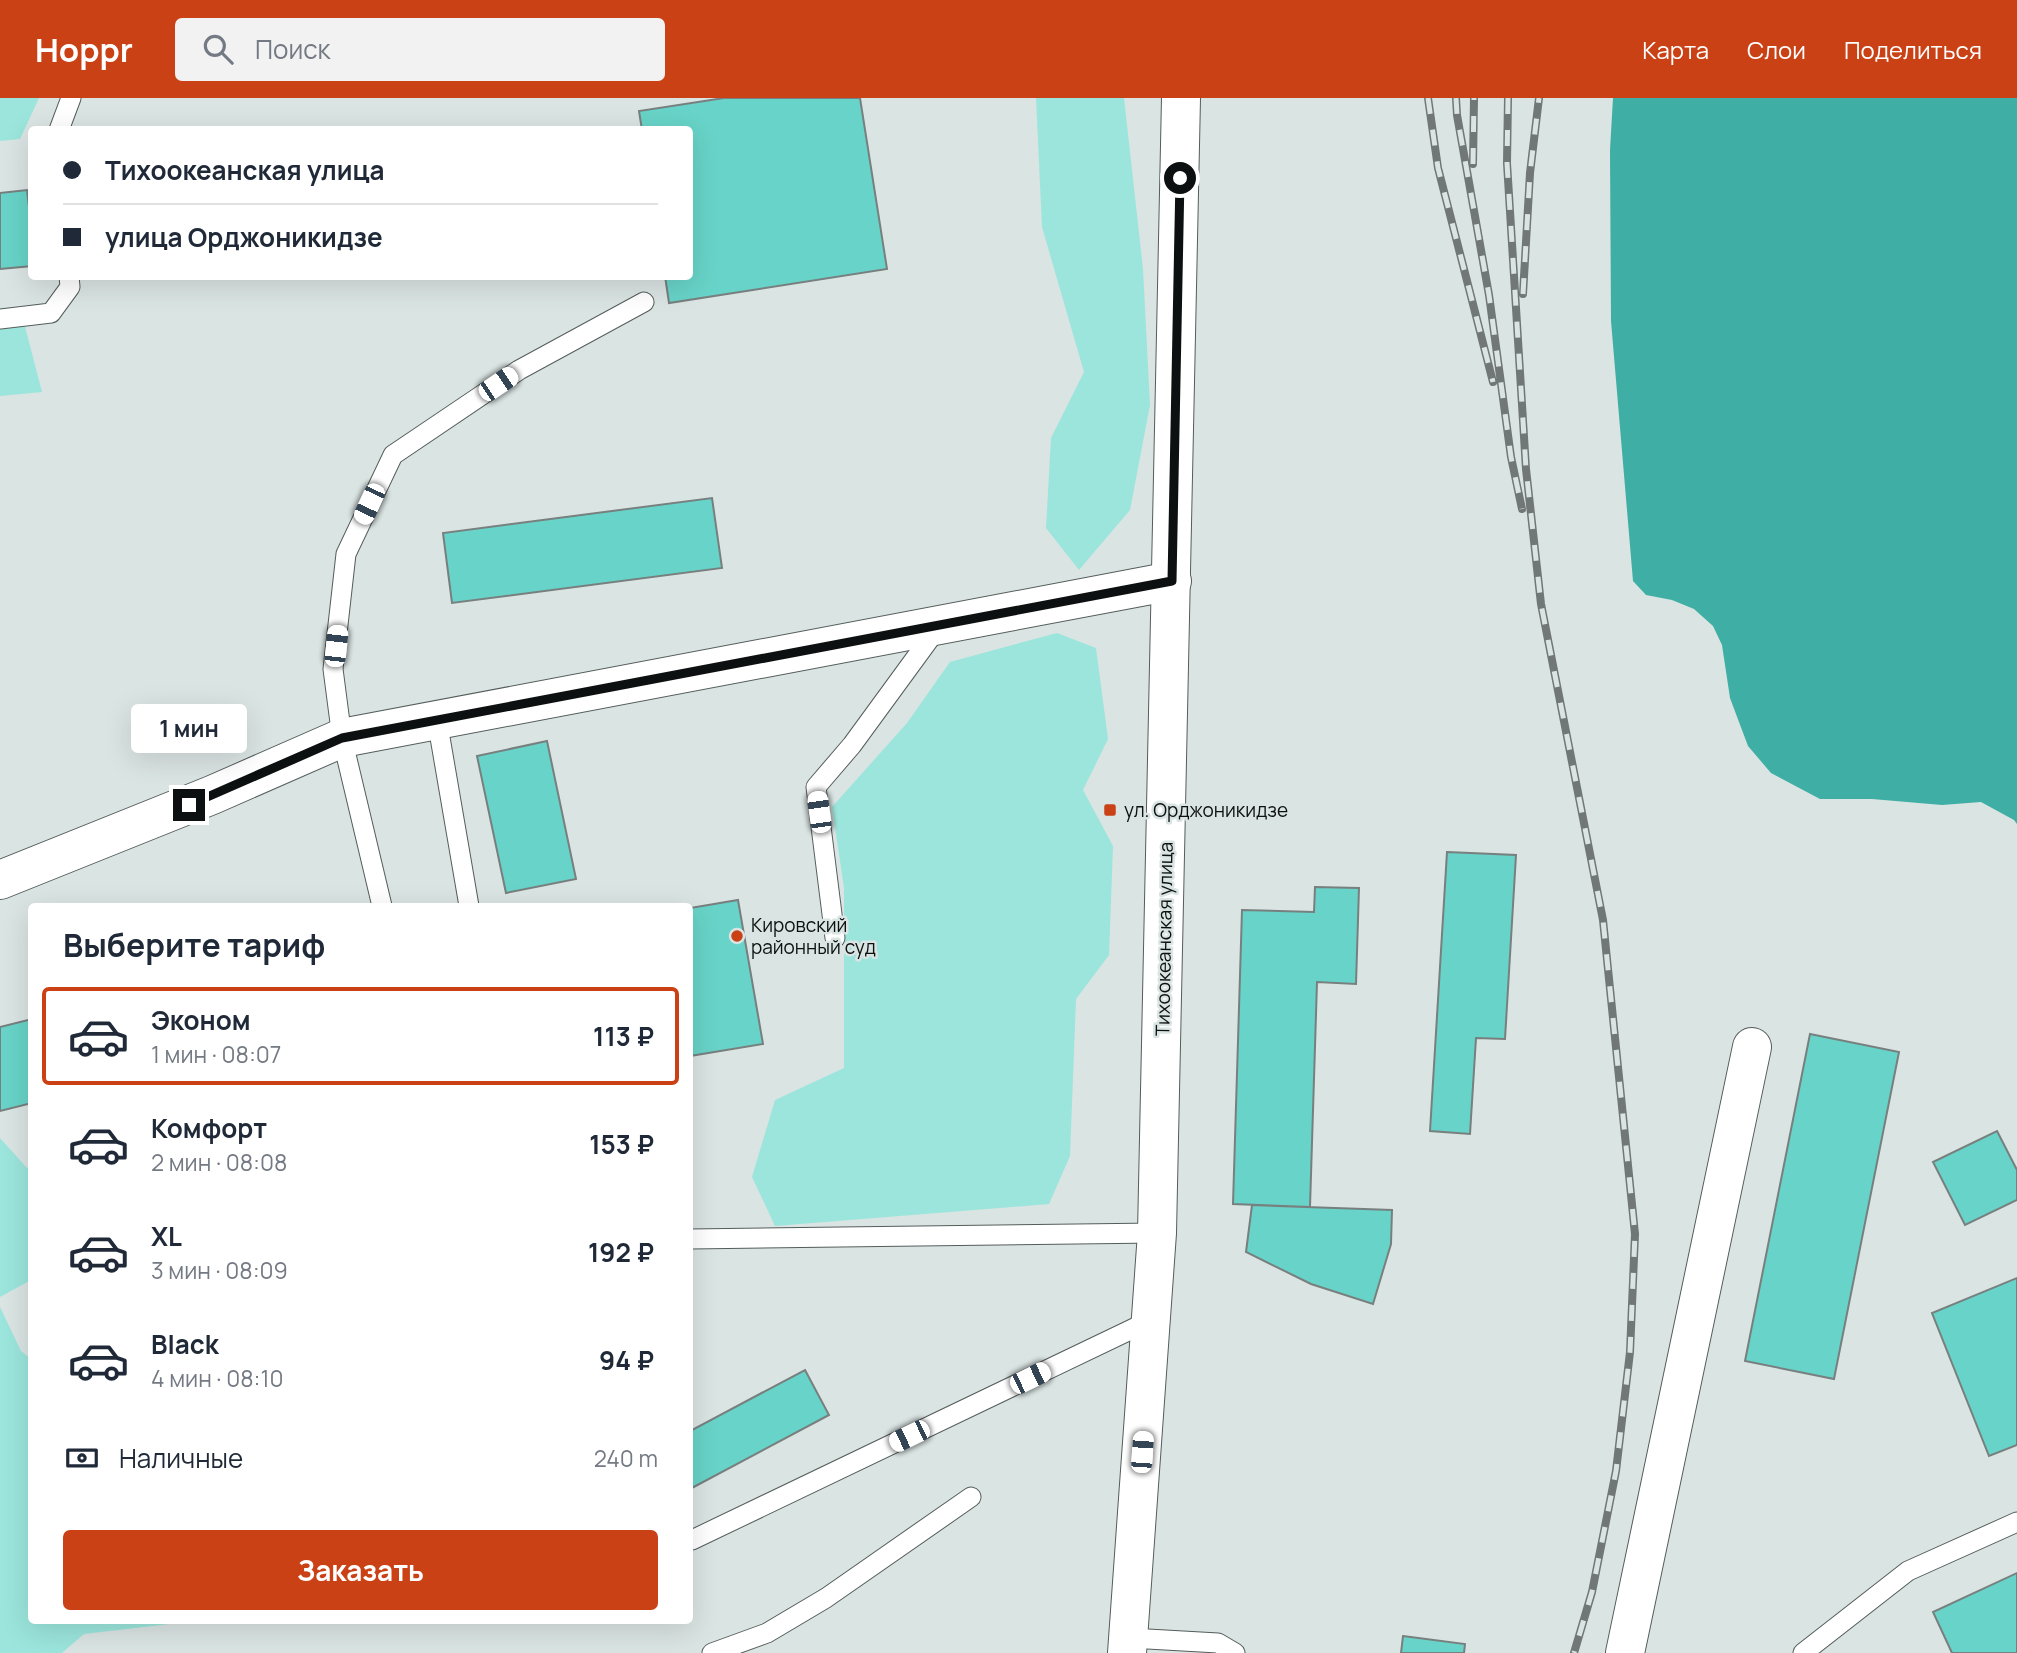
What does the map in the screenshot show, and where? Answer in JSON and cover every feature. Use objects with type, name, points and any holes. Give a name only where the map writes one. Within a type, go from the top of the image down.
[{"type":"street","name":"Тихоокеанская улица","points":[[1123,1648],[1157,1233],[1181,98]]},
{"type":"street","points":[[0,880],[212,795],[342,738],[1172,581]]},
{"type":"street","points":[[1625,1653],[1752,1047]]},
{"type":"lane","points":[[60,126],[71,98]]},
{"type":"lane","points":[[0,318],[51,313],[70,287],[69,280]]},
{"type":"lane","points":[[381,903],[342,738],[333,669],[346,554],[393,455],[519,370],[644,302]]},
{"type":"lane","points":[[835,938],[816,787],[852,745],[940,625]]},
{"type":"lane","points":[[437,720],[468,903]]},
{"type":"lane","points":[[693,1239],[1157,1233]]},
{"type":"lane","points":[[693,1540],[1151,1320]]},
{"type":"lane","points":[[712,1653],[767,1633],[814,1605],[971,1497]]},
{"type":"lane","points":[[1803,1653],[1908,1571],[2017,1522]]},
{"type":"lane","points":[[1123,1648],[1218,1643],[1235,1653]]},
{"type":"shaded area","points":[[0,98],[39,98],[20,139],[0,141]]},
{"type":"shaded area","points":[[1036,98],[1124,98],[1143,269],[1150,405],[1130,510],[1079,570],[1046,528],[1051,438],[1084,372],[1042,227]]},
{"type":"shaded area","points":[[1613,98],[2017,98],[2017,824],[1981,802],[1942,805],[1872,799],[1820,799],[1771,773],[1748,746],[1730,698],[1722,645],[1713,626],[1694,609],[1672,600],[1646,595],[1633,581],[1611,321],[1610,150]]},
{"type":"shaded area","points":[[20,307],[42,392],[0,396],[0,308]]},
{"type":"shaded area","points":[[1057,633],[1096,648],[1108,739],[1083,790],[1113,846],[1109,955],[1076,999],[1070,1156],[1049,1204],[775,1226],[752,1177],[775,1100],[844,1068],[844,888],[832,807],[907,723],[950,662]]},
{"type":"shaded area","points":[[0,1138],[28,1167],[28,1282],[0,1297]]},
{"type":"shaded area","points":[[0,1307],[21,1351],[28,1357],[28,1624],[169,1624],[84,1634],[62,1653],[0,1653]]},
{"type":"building","points":[[724,98],[860,98],[887,269],[669,303],[666,280],[693,280],[693,126],[641,126],[639,111]]},
{"type":"building","points":[[27,190],[28,266],[0,269],[0,193]]},
{"type":"building","points":[[712,498],[722,568],[452,603],[443,533]]},
{"type":"building","points":[[547,741],[576,879],[506,893],[477,756]]},
{"type":"building","points":[[1447,852],[1516,855],[1505,1039],[1476,1038],[1470,1134],[1430,1131]]},
{"type":"building","points":[[1315,887],[1359,888],[1356,984],[1317,982],[1310,1207],[1233,1204],[1242,910],[1314,912]]},
{"type":"building","points":[[738,900],[763,1044],[693,1056],[693,908]]},
{"type":"building","points":[[28,1020],[28,1104],[0,1111],[0,1027]]},
{"type":"building","points":[[1810,1034],[1899,1052],[1834,1379],[1745,1361]]},
{"type":"building","points":[[1997,1131],[2017,1170],[2017,1200],[1965,1225],[1933,1162]]},
{"type":"building","points":[[1252,1205],[1392,1210],[1391,1244],[1373,1304],[1311,1284],[1246,1252]]},
{"type":"building","points":[[2017,1278],[2017,1445],[1989,1456],[1932,1313]]},
{"type":"building","points":[[805,1370],[829,1415],[693,1487],[693,1429]]},
{"type":"building","points":[[2017,1573],[2017,1653],[1952,1653],[1933,1612]]},
{"type":"building","points":[[1403,1636],[1465,1644],[1464,1653],[1401,1653]]},
{"type":"railway","points":[[1428,98],[1438,168],[1493,382]]},
{"type":"railway","points":[[1456,98],[1489,295],[1511,457],[1522,509]]},
{"type":"railway","points":[[1473,164],[1474,98]]},
{"type":"railway","points":[[1508,98],[1507,163],[1526,469],[1541,604],[1603,920],[1635,1234],[1630,1352],[1616,1471],[1592,1592],[1574,1653]]},
{"type":"railway","points":[[1523,294],[1530,173],[1539,98]]},
{"type":"place","name":"ул. Орджоникидзе","points":[[1110,810]]},
{"type":"place","name":"Кировский районный суд","points":[[737,936]]},
{"type":"route","points":[[189,805],[342,738],[1172,581],[1180,178]]}]
